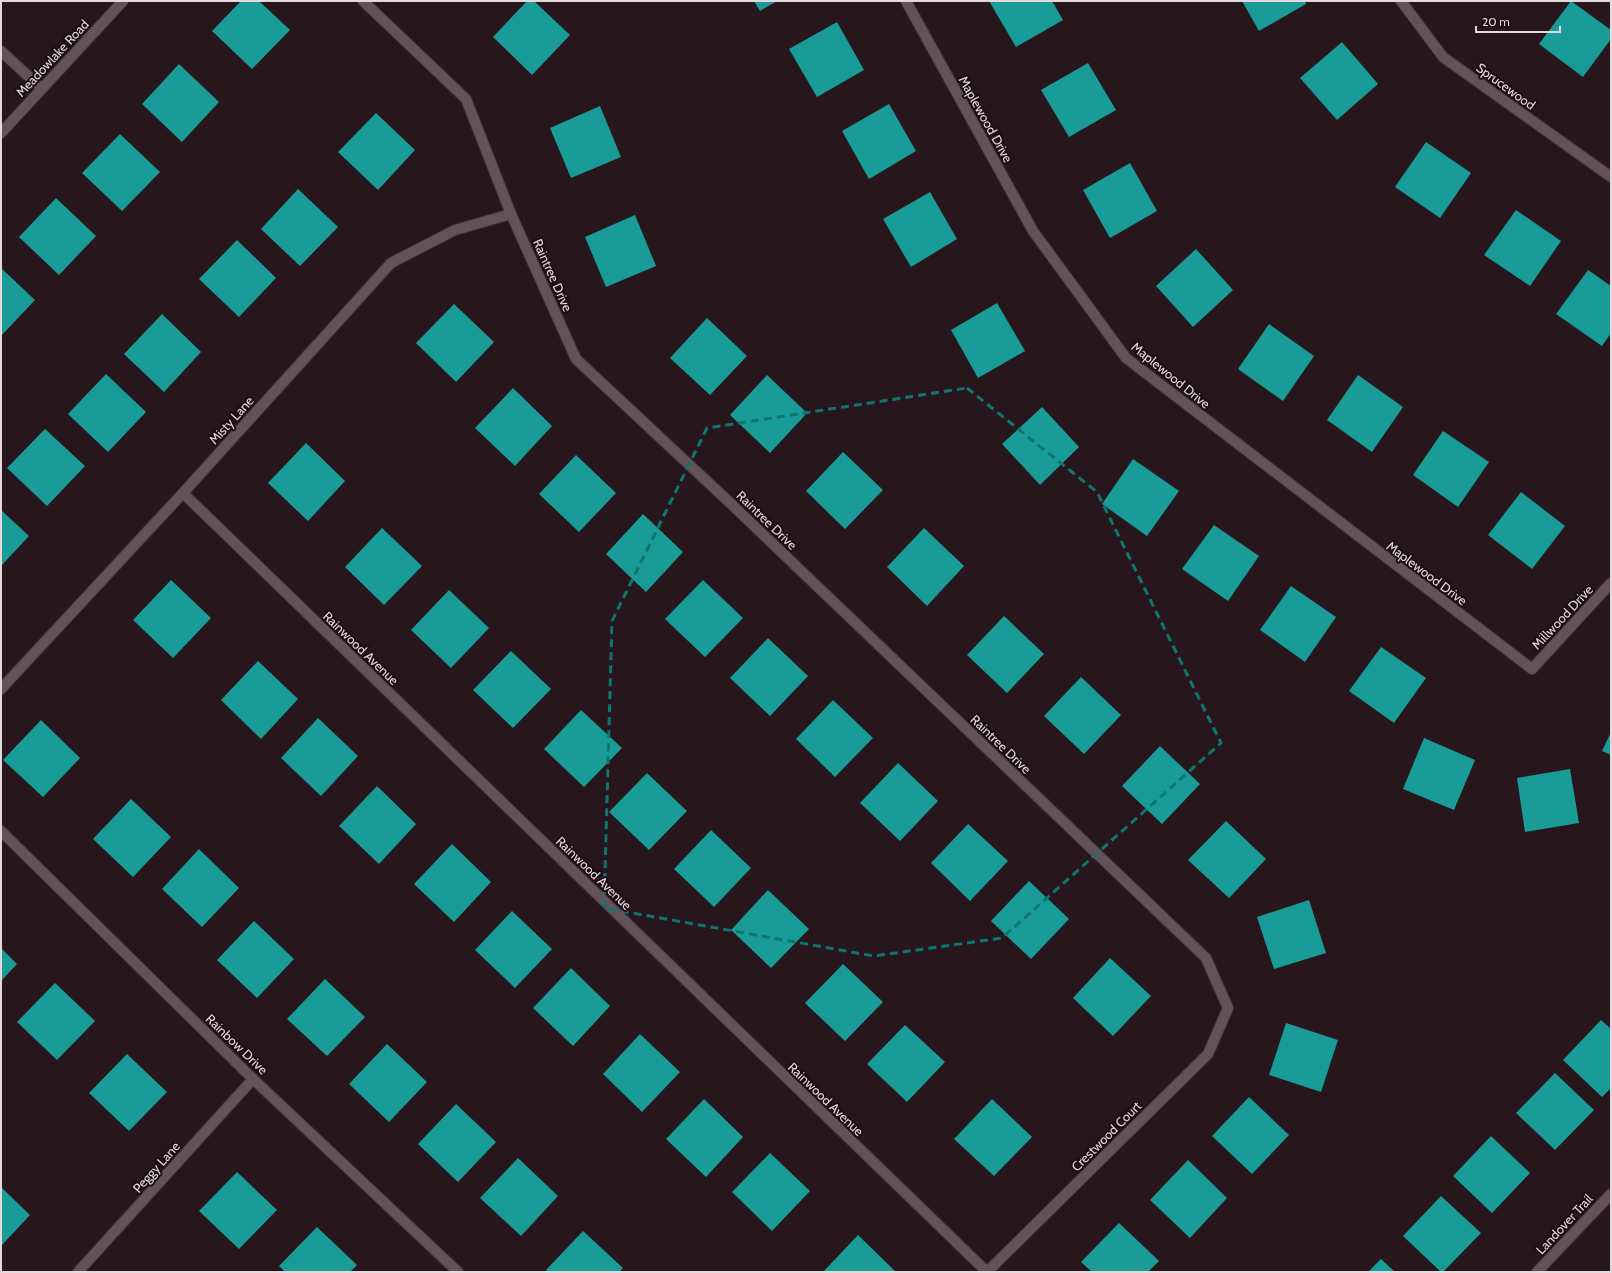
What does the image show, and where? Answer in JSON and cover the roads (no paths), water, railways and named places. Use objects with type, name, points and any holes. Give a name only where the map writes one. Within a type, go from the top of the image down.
[{"type":"street","name":"Meadowlake Road","points":[[1,133],[123,1]]},
{"type":"street","name":"Raintree Drive","points":[[364,1],[466,99],[511,214],[576,359],[728,500],[1206,958],[1228,1008]]},
{"type":"street","name":"Maplewood Drive","points":[[906,1],[1033,231],[1126,358],[1532,669]]},
{"type":"street","name":"Sprucewood","points":[[1401,1],[1443,57],[1611,177]]},
{"type":"street","points":[[1,51],[42,88]]},
{"type":"street","name":"Misty Lane","points":[[1,689],[183,493],[391,263],[455,230],[511,214]]},
{"type":"street","name":"Rainwood Avenue","points":[[183,493],[987,1272]]},
{"type":"street","name":"Millwood Drive","points":[[1532,669],[1611,583]]},
{"type":"street","name":"Rainbow Drive","points":[[1,831],[253,1079],[458,1272]]},
{"type":"street","name":"Crestwood Court","points":[[987,1272],[1208,1054],[1228,1008]]},
{"type":"street","name":"Peggy Lane","points":[[78,1272],[253,1079]]},
{"type":"street","name":"Landover Trail","points":[[1537,1272],[1611,1194]]}]
